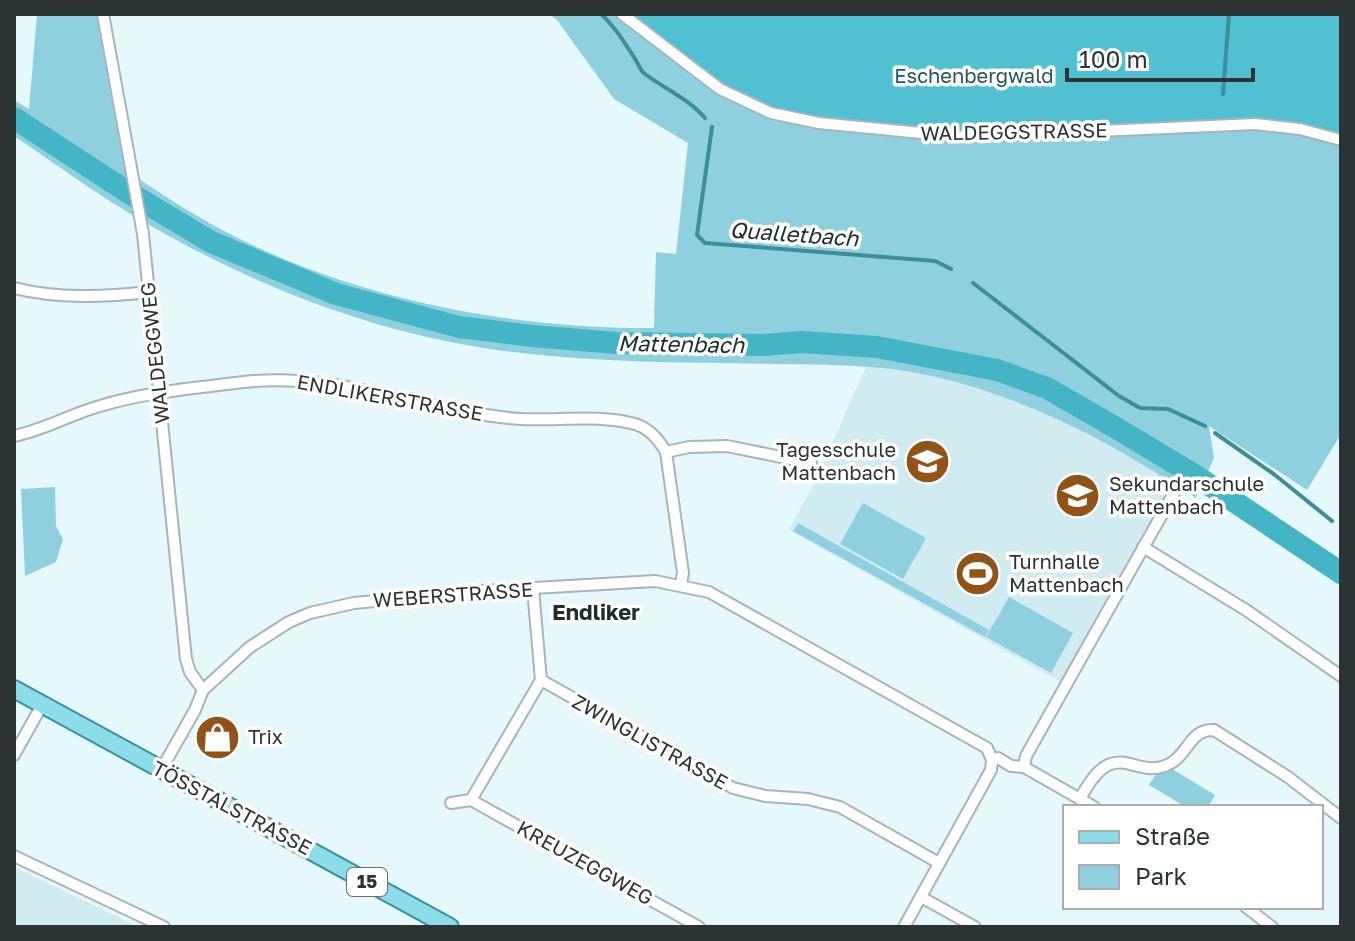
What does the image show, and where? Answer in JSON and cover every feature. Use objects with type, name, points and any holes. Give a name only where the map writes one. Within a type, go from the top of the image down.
[{"type":"main road","name":"TÖSSTALSTRASSE","points":[[14,689],[450,927]]},
{"type":"street","name":"WALDEGGWEG","points":[[103,14],[138,210],[149,292],[186,659],[190,672],[203,690]]},
{"type":"street","name":"WALDEGGSTRASSE","points":[[622,14],[720,89],[762,110],[795,119],[963,137],[1255,124],[1300,129],[1341,140]]},
{"type":"street","points":[[14,288],[51,294],[106,296],[149,292]]},
{"type":"street","name":"ENDLIKERSTRASSE","points":[[14,436],[97,406],[132,398],[247,382],[291,380],[323,383],[520,419],[623,421],[640,426],[658,439],[666,452]]},
{"type":"street","points":[[681,584],[683,573],[666,452],[689,447],[727,446],[811,463]]},
{"type":"street","points":[[1024,767],[1026,756],[1178,486]]},
{"type":"street","points":[[1143,547],[1246,610],[1341,676]]},
{"type":"street","name":"WEBERSTRASSE","points":[[161,770],[203,690],[250,647],[289,622],[310,613],[354,603],[483,591],[655,581],[709,592],[987,748],[992,760],[998,758],[1011,766],[1024,767],[1090,805]]},
{"type":"street","points":[[451,803],[471,800],[541,680],[533,589]]},
{"type":"street","name":"ZWINGLISTRASSE","points":[[541,680],[733,788],[840,807],[939,863]]},
{"type":"street","points":[[14,755],[42,705]]},
{"type":"street","points":[[1080,799],[1099,770],[1112,763],[1152,767],[1169,765],[1194,736],[1205,730],[1214,730],[1288,777],[1341,818]]},
{"type":"street","points":[[904,927],[991,770],[992,760]]},
{"type":"street","name":"KREUZEGGWEG","points":[[471,800],[699,927]]},
{"type":"street","points":[[14,856],[164,927]]},
{"type":"street","points":[[921,897],[975,927]]},
{"type":"street","points":[[1249,909],[1272,927]]},
{"type":"shaded area","points":[[866,366],[925,374],[1005,396],[1058,417],[1108,442],[1178,486],[1066,685],[789,530],[817,478]]},
{"type":"shaded area","points":[[14,867],[83,900],[139,927],[14,927]]},
{"type":"green space","points":[[37,14],[103,14],[133,175],[182,207],[251,244],[362,287],[478,314],[537,322],[654,328],[656,252],[676,254],[688,143],[614,99],[557,20],[549,14],[622,14],[1341,140],[1341,434],[1307,490],[1209,426],[1214,458],[1196,498],[1067,424],[1000,396],[927,375],[851,366],[556,357],[439,340],[350,315],[264,283],[181,243],[108,200],[14,136],[14,100],[29,109]]},
{"type":"green space","name":"Eschenbergwald","points":[[622,14],[1341,14],[1341,140],[1286,126],[1014,136],[819,123],[743,101]]},
{"type":"green space","points":[[55,487],[56,526],[63,539],[56,562],[25,576],[21,489]]},
{"type":"green space","points":[[863,503],[926,538],[903,579],[840,544]]},
{"type":"green space","points":[[798,523],[989,630],[985,637],[793,531]]},
{"type":"green space","points":[[1009,597],[1073,633],[1051,673],[986,637]]},
{"type":"green space","points":[[1172,769],[1215,795],[1209,805],[1183,805],[1149,785],[1156,774]]},
{"type":"waterway","name":"Qualletbach","points":[[601,14],[620,35],[643,72],[705,118]]},
{"type":"waterway","points":[[1223,94],[1229,14]]},
{"type":"waterway","name":"Mattenbach","points":[[14,118],[211,242],[336,294],[459,327],[616,343],[763,345],[802,342],[877,347],[997,370],[1047,388],[1118,429],[1196,476],[1341,573]]},
{"type":"waterway","name":"Qualletbach","points":[[712,127],[697,235],[705,243],[935,261],[951,269]]},
{"type":"waterway","name":"Qualletbach","points":[[973,283],[1119,396],[1140,408],[1168,409],[1205,426]]},
{"type":"waterway","name":"Qualletbach","points":[[1215,433],[1275,475],[1332,521]]},
{"type":"place","name":"Tagesschule Mattenbach","points":[[927,461]]},
{"type":"place","name":"Sekundarschule Mattenbach","points":[[1078,495]]},
{"type":"place","name":"Turnhalle Mattenbach","points":[[978,574]]},
{"type":"place","name":"Trix","points":[[217,737]]},
{"type":"district","name":"Endliker","points":[[596,612]]}]
